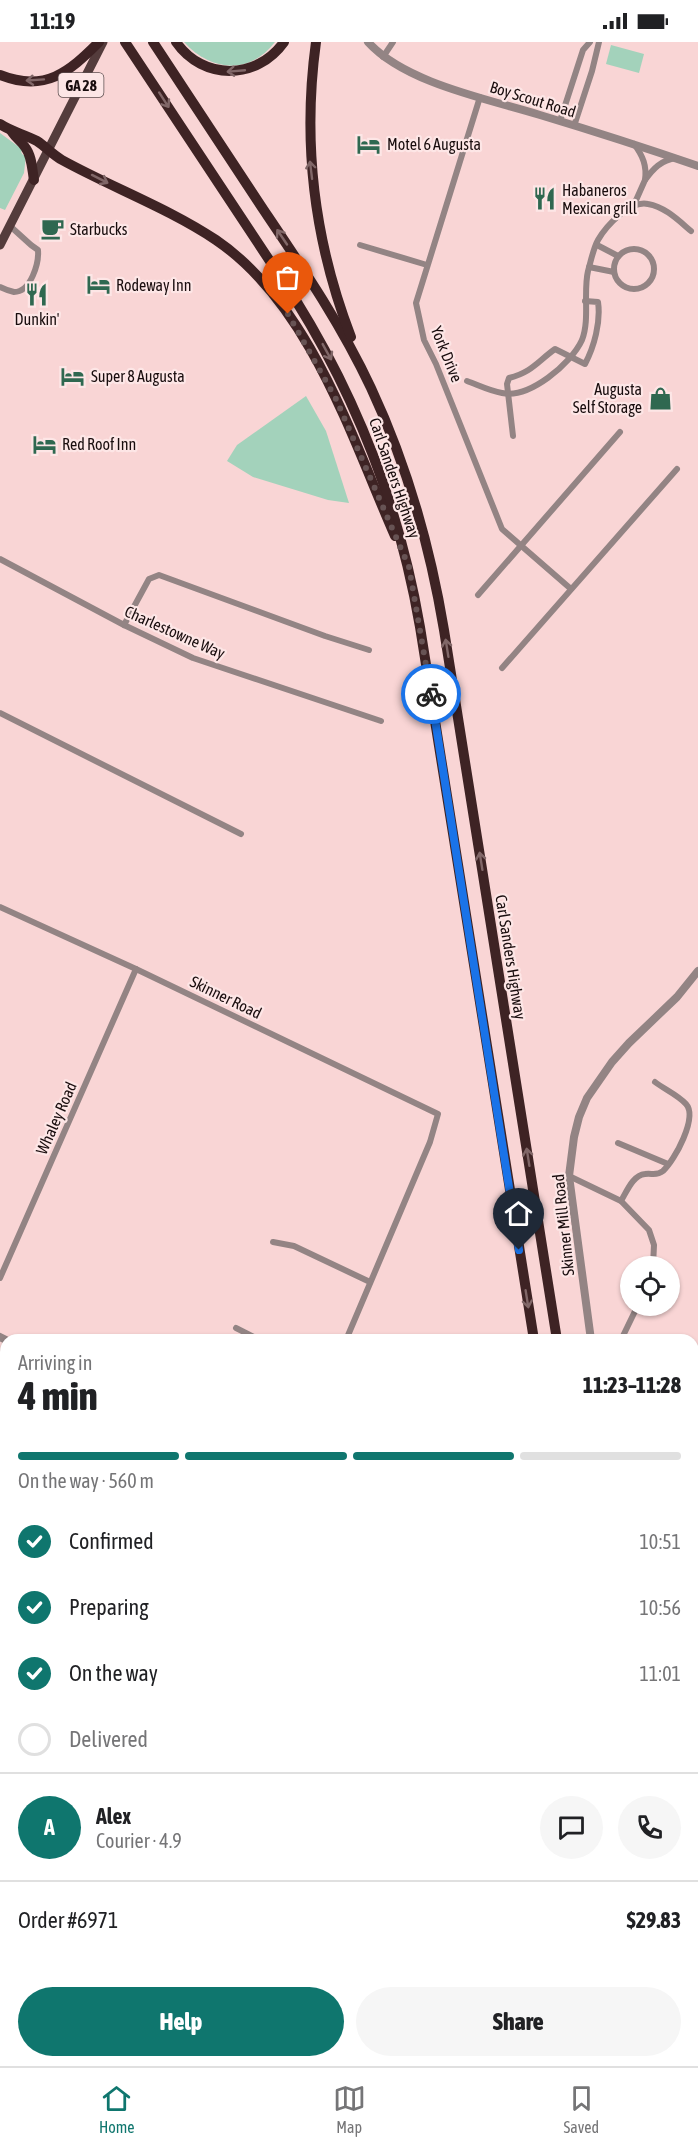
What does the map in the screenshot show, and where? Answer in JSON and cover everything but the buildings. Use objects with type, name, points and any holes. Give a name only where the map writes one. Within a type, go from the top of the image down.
[{"type":"highway","points":[[0,75],[18,80],[36,81],[54,77],[75,66],[101,42]]},
{"type":"highway","name":"Carl Sanders Highway","points":[[153,42],[343,332],[371,387],[411,490],[438,594],[556,1334]]},
{"type":"highway","points":[[176,42],[185,53],[201,64],[218,70],[234,72],[260,65],[284,42]]},
{"type":"highway","points":[[316,42],[309,102],[309,130],[319,224],[339,306],[371,387]]},
{"type":"highway","name":"Carl Sanders Highway","points":[[127,44],[295,299],[332,363],[364,429],[381,475],[409,567],[424,649],[533,1334]]},
{"type":"highway","points":[[0,124],[12,132],[25,146],[34,180]]},
{"type":"highway","points":[[12,132],[36,141],[61,159],[200,230],[234,254],[266,285],[288,314],[336,399],[409,567]]},
{"type":"main road","name":"GA 28","points":[[0,245],[101,42]]},
{"type":"street","name":"Boy Scout Road","points":[[368,42],[383,57],[405,69],[480,97],[698,166]]},
{"type":"street","points":[[383,57],[393,42]]},
{"type":"street","points":[[560,121],[583,50],[590,42]]},
{"type":"street","points":[[574,126],[599,42]]},
{"type":"street","name":"York Drive","points":[[480,97],[416,303],[424,340],[436,364],[502,530],[571,588]]},
{"type":"street","points":[[634,144],[643,156],[645,180]]},
{"type":"street","points":[[633,207],[645,180],[658,165],[676,158]]},
{"type":"street","points":[[467,381],[503,394],[518,393],[545,380],[559,369],[582,339],[589,267],[597,244],[618,216],[645,203],[656,206],[673,216],[691,231]]},
{"type":"street","points":[[0,287],[13,292],[24,288],[39,259],[38,250],[10,226]]},
{"type":"street","points":[[597,244],[618,256]]},
{"type":"street","points":[[360,245],[427,265]]},
{"type":"street","points":[[628,249],[644,251],[652,260],[654,268],[653,276],[646,286],[634,290],[622,286],[614,272],[618,256],[628,249]]},
{"type":"street","points":[[589,267],[614,272]]},
{"type":"street","points":[[513,436],[508,394],[509,378],[519,376],[540,363],[555,349],[585,364],[592,350],[600,310],[598,302],[585,301]]},
{"type":"street","points":[[478,595],[620,432]]},
{"type":"street","points":[[502,668],[677,469]]},
{"type":"street","name":"Charlestowne Way","points":[[0,559],[124,625],[193,658],[381,721]]},
{"type":"street","points":[[124,625],[149,579],[159,575],[369,650]]},
{"type":"street","points":[[0,713],[241,834]]},
{"type":"street","name":"Skinner Road","points":[[0,907],[136,969],[438,1114],[430,1142],[370,1282]]},
{"type":"street","name":"Whaley Road","points":[[0,1278],[136,969]]},
{"type":"street","name":"Skinner Mill Road","points":[[590,1334],[569,1176],[579,1117],[587,1098],[623,1049],[677,997],[698,971]]},
{"type":"street","points":[[621,1201],[634,1179],[644,1173],[654,1175],[662,1172],[677,1152],[690,1123],[691,1114],[687,1104],[655,1082]]},
{"type":"street","points":[[618,1143],[668,1164]]},
{"type":"street","points":[[569,1176],[621,1201],[649,1230],[654,1245],[653,1256]]},
{"type":"street","points":[[273,1242],[294,1246],[370,1282],[348,1334]]},
{"type":"street","points":[[624,1334],[633,1316]]},
{"type":"street","points":[[236,1328],[248,1334]]},
{"type":"green space","points":[[184,42],[275,42],[265,53],[254,60],[230,66],[206,59]]},
{"type":"green space","points":[[611,45],[644,54],[639,73],[606,64]]},
{"type":"green space","points":[[0,133],[23,150],[21,152],[23,155],[26,155],[24,173],[5,210],[0,208]]},
{"type":"green space","points":[[306,396],[326,431],[349,503],[328,500],[253,477],[227,461],[237,445]]},
{"type":"way so far","points":[[288,314],[336,399],[409,567],[431,694]]},
{"type":"place","name":"Motel 6 Augusta","points":[[369,144]]},
{"type":"place","name":"Habaneros Mexican grill","points":[[544,199]]},
{"type":"place","name":"Starbucks","points":[[52,229]]},
{"type":"place","name":"Rodeway Inn","points":[[98,285]]},
{"type":"place","name":"Dunkin'","points":[[37,294]]},
{"type":"place","name":"Super 8 Augusta","points":[[73,376]]},
{"type":"place","name":"Augusta Self Storage","points":[[660,398]]},
{"type":"place","name":"Red Roof Inn","points":[[44,444]]},
{"type":"route","points":[[431,694],[519,1250]]}]
